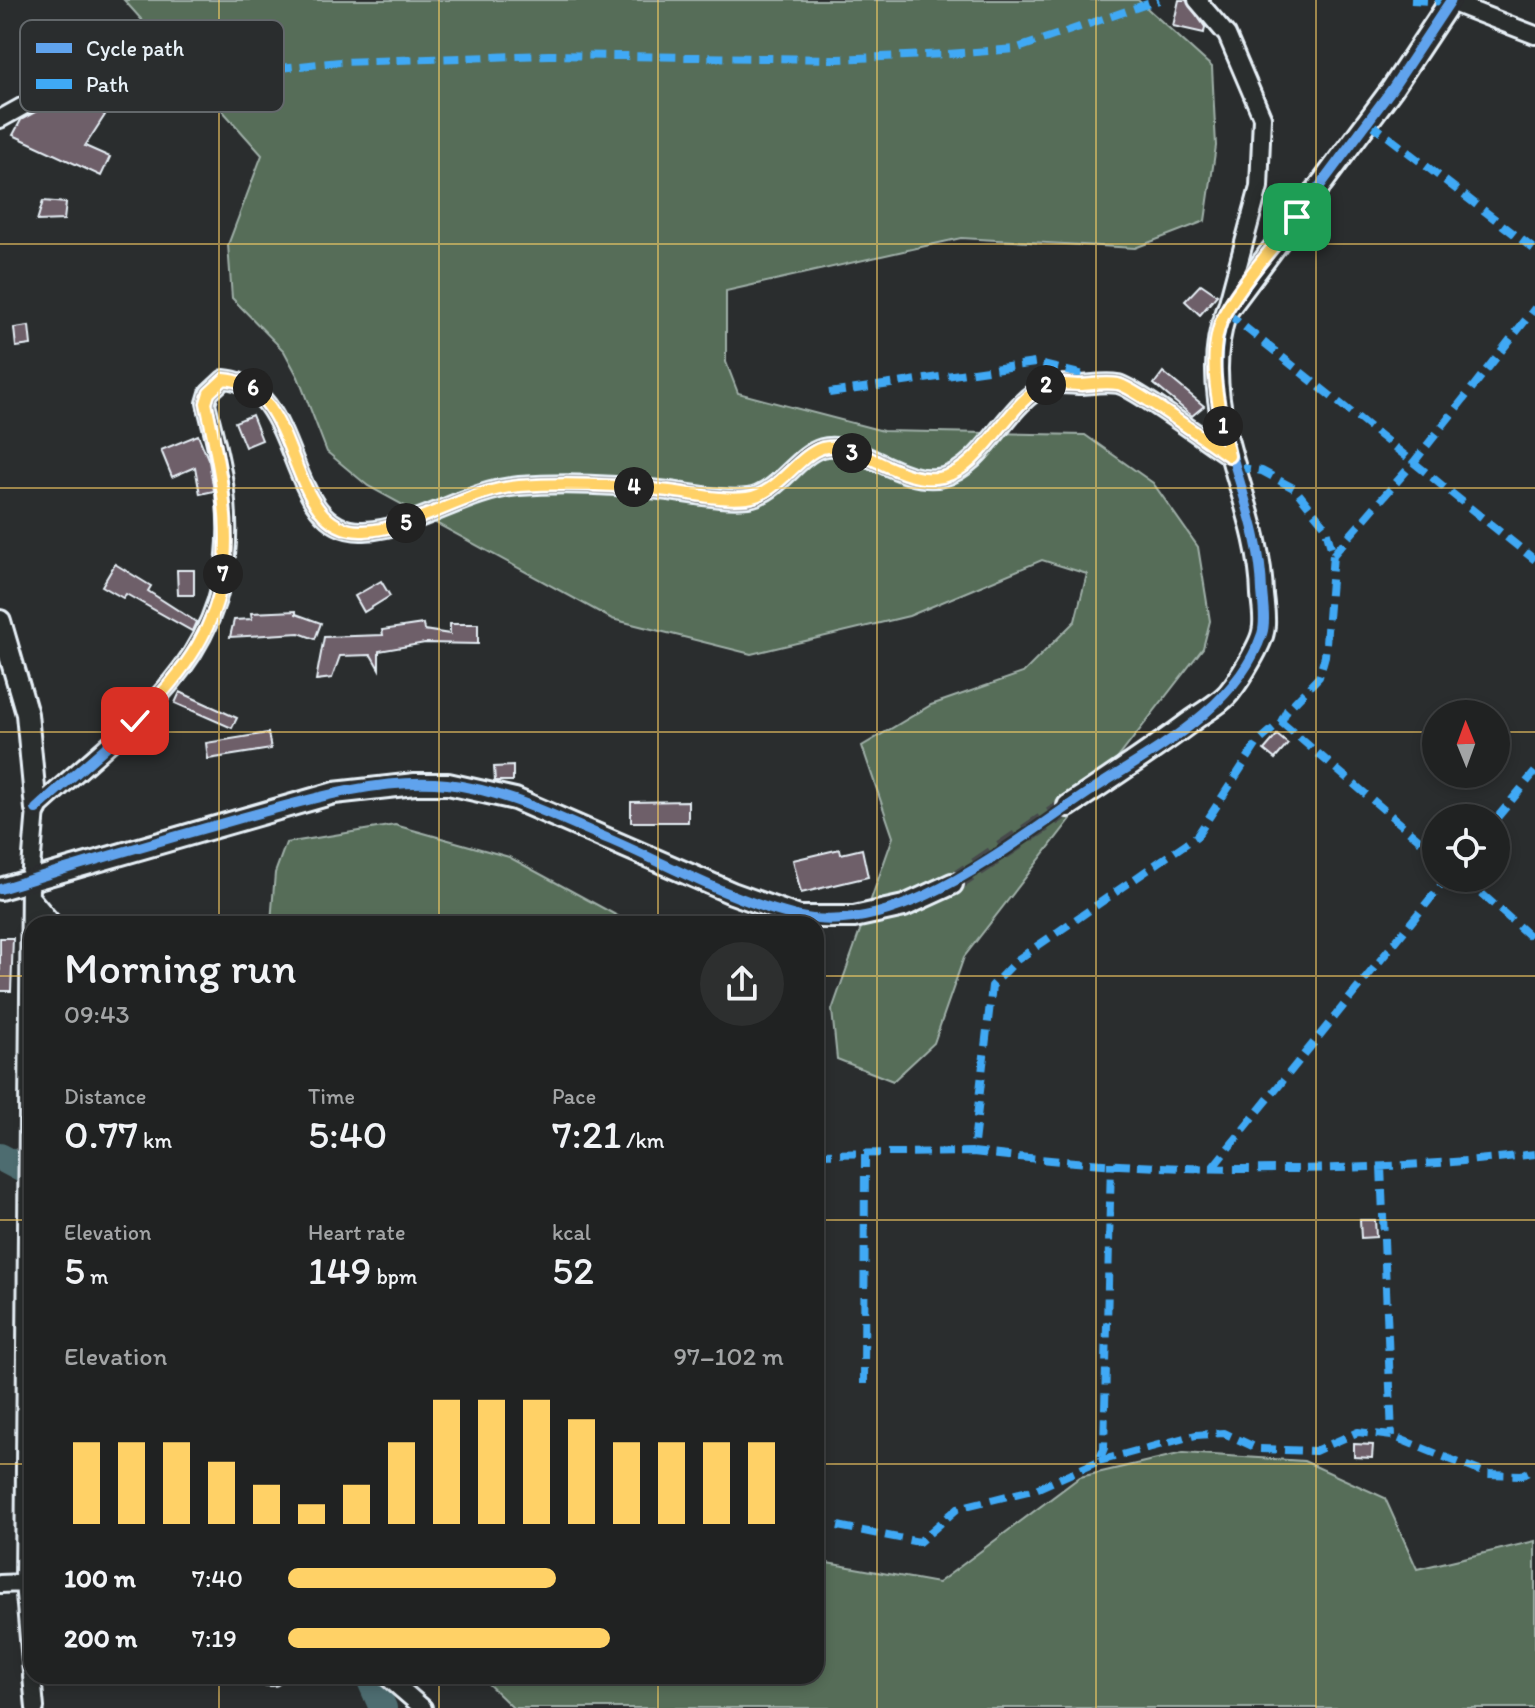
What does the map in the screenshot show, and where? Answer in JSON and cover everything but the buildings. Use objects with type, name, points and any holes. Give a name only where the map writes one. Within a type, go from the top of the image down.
[{"type":"street","points":[[1068,806],[1148,754],[1230,692],[1263,632],[1262,567],[1247,501],[1229,456],[1216,379],[1217,344],[1259,187],[1262,117],[1227,35],[1197,0]]},
{"type":"street","points":[[1226,312],[1385,100],[1451,1],[1535,35]]},
{"type":"street","points":[[0,119],[20,108]]},
{"type":"street","points":[[36,809],[169,689],[215,616],[221,593],[226,542],[226,492],[206,403],[209,393],[224,379],[241,380],[261,393],[276,416],[293,460],[321,513],[341,529],[359,531],[389,529],[464,497],[519,486],[617,485],[751,498],[779,483],[821,448],[835,448],[872,459],[909,477],[943,477],[964,466],[1019,408],[1046,385],[1119,384],[1229,456]]},
{"type":"street","points":[[0,621],[27,714],[36,809],[31,916]]},
{"type":"street","points":[[0,889],[31,890],[334,793],[448,784],[515,799],[732,893],[796,916]]},
{"type":"street","points":[[824,917],[854,917],[904,906],[952,884]]},
{"type":"street","points":[[31,890],[48,916]]},
{"type":"street","points":[[0,1584],[24,1583]]},
{"type":"street","points":[[33,1684],[35,1708]]},
{"type":"street","points":[[395,1684],[423,1708]]},
{"type":"green space","points":[[124,0],[1138,0],[1212,67],[1216,146],[1205,221],[1135,248],[961,238],[726,291],[726,362],[738,393],[883,431],[1085,435],[1153,483],[1198,547],[1210,621],[1203,648],[964,957],[934,1043],[893,1081],[837,1059],[832,1010],[893,837],[862,746],[931,705],[1023,673],[1075,621],[1087,574],[1042,560],[909,616],[751,654],[612,619],[368,486],[327,452],[298,377],[284,351],[232,298],[228,245],[262,155],[224,112],[284,112],[284,20],[142,20]]},
{"type":"green space","points":[[395,825],[509,857],[617,916],[271,916],[275,873],[286,843]]},
{"type":"green space","points":[[1183,1453],[1304,1461],[1385,1498],[1417,1569],[1535,1541],[1535,1708],[513,1708],[488,1684],[824,1684],[824,1562],[938,1583],[1080,1477]]},
{"type":"waterway","points":[[0,1157],[24,1170]]},
{"type":"waterway","points":[[372,1684],[383,1708]]},
{"type":"tunnel","points":[[952,884],[1068,806]]},
{"type":"marked path","points":[[284,68],[340,62],[549,55],[837,59],[1015,49],[1159,0]]},
{"type":"marked path","points":[[1411,0],[1450,2]]},
{"type":"marked path","points":[[1369,122],[1535,250]]},
{"type":"marked path","points":[[1333,555],[1414,462],[1535,308]]},
{"type":"marked path","points":[[1226,312],[1535,560]]},
{"type":"marked path","points":[[829,393],[1035,363],[1088,376]]},
{"type":"marked path","points":[[1234,467],[1262,471],[1295,489],[1325,526],[1333,555],[1325,656],[1319,677],[1287,710],[1281,722],[1258,742],[1197,836],[1017,960],[992,986],[973,1152],[1112,1165],[1254,1169],[1396,1166],[1535,1154]]},
{"type":"marked path","points":[[1281,722],[1422,842]]},
{"type":"marked path","points":[[1508,804],[1535,772]]},
{"type":"marked path","points":[[1213,1167],[1436,892]]},
{"type":"marked path","points":[[1480,892],[1535,941]]},
{"type":"marked path","points":[[824,1154],[973,1152]]},
{"type":"marked path","points":[[864,1384],[865,1155]]},
{"type":"marked path","points":[[838,1526],[919,1542],[958,1508],[1036,1489],[1099,1461],[1104,1448],[1111,1162]]},
{"type":"marked path","points":[[1381,1166],[1392,1436]]},
{"type":"marked path","points":[[1099,1461],[1196,1435],[1224,1433],[1259,1449],[1315,1451],[1358,1432],[1392,1436],[1487,1474],[1522,1475],[1535,1469]]},
{"type":"cycle path","points":[[824,919],[875,914],[914,901],[953,882],[1166,743],[1191,725],[1234,684],[1250,660],[1264,624],[1259,555],[1222,418],[1217,383],[1218,348],[1226,312],[1392,89],[1451,0]]},
{"type":"cycle path","points":[[36,809],[147,709],[177,675],[201,638],[218,596],[227,548],[224,481],[206,403],[209,393],[224,379],[250,387],[268,406],[319,510],[338,526],[364,531],[404,523],[479,495],[519,486],[613,486],[718,498],[748,498],[769,489],[804,458],[822,448],[849,450],[911,475],[943,477],[971,461],[1033,394],[1054,384],[1118,384],[1155,405],[1229,456]]},
{"type":"cycle path","points":[[0,889],[312,799],[366,788],[420,783],[469,787],[510,799],[551,814],[726,892],[796,916]]},
{"type":"route","points":[[135,721],[169,689],[199,646],[215,616],[221,593],[226,542],[226,492],[206,403],[209,393],[224,379],[241,380],[261,393],[276,416],[293,460],[321,513],[341,529],[359,531],[389,529],[464,497],[519,486],[617,485],[726,498],[751,498],[779,483],[821,448],[835,448],[872,459],[909,477],[943,477],[964,466],[1019,408],[1046,385],[1119,384],[1229,456],[1216,379],[1219,331],[1226,312],[1297,217]]}]
